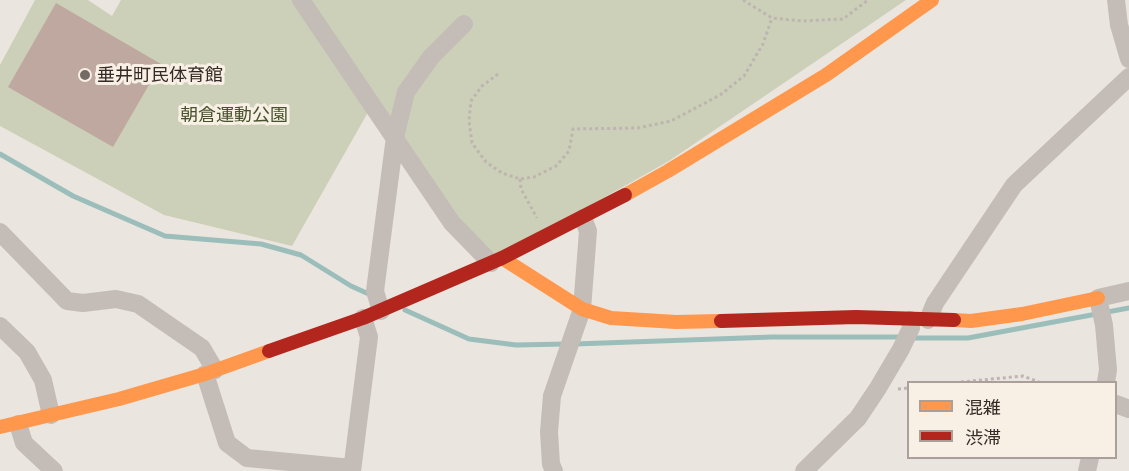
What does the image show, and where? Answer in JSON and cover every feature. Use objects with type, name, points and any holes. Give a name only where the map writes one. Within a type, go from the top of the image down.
[{"type":"street","points":[[301,0],[452,223],[497,260],[582,309],[610,318],[676,322],[824,318],[916,323],[971,321],[1022,315],[1099,302],[1129,291]]},
{"type":"street","points":[[54,471],[24,444],[9,425],[119,399],[210,372],[381,311],[497,260],[583,218],[668,171],[826,75],[932,0]]},
{"type":"street","points":[[1116,0],[1119,25],[1129,59]]},
{"type":"street","points":[[381,311],[375,291],[395,137],[406,92],[431,57],[464,24]]},
{"type":"street","points":[[804,471],[858,418],[916,323],[935,303],[1014,185],[1129,77]]},
{"type":"street","points":[[554,471],[551,464],[549,432],[552,396],[582,309],[588,231],[583,218]]},
{"type":"street","points":[[0,232],[67,301],[83,303],[116,299],[138,304],[202,348],[227,443],[247,458],[352,470],[369,337],[363,318]]},
{"type":"street","points":[[1099,302],[1104,325],[1108,370],[1106,381]]},
{"type":"street","points":[[0,326],[27,352],[43,380],[51,415]]},
{"type":"path","points":[[743,0],[772,18],[802,21],[843,19],[868,0]]},
{"type":"path","points":[[498,74],[482,86],[471,101],[469,121],[471,143],[486,162],[502,173],[520,179],[534,177],[556,166],[569,151],[573,129],[649,126],[671,121],[720,96],[744,76],[763,45],[772,18]]},
{"type":"path","points":[[520,179],[521,189],[547,236]]},
{"type":"path","points":[[971,381],[1023,376],[1036,381]]},
{"type":"green space","name":"朝倉運動公園","points":[[35,0],[88,0],[112,16],[121,0],[906,0],[669,161],[500,256],[469,241],[375,100],[292,246],[164,215],[0,126],[0,65]]},
{"type":"building","name":"垂井町民体育館","points":[[56,3],[161,64],[113,147],[8,87]]},
{"type":"waterway","points":[[0,154],[73,196],[165,236],[261,244],[301,255],[351,286],[371,295]]},
{"type":"waterway","points":[[911,338],[968,338],[1129,308]]},
{"type":"waterway","points":[[405,310],[469,339],[516,345],[566,344]]},
{"type":"waterway","points":[[575,344],[772,337],[901,337]]},
{"type":"traffic: slow","points":[[625,195],[826,75],[932,0]]},
{"type":"traffic: slow","points":[[502,258],[582,309],[611,318],[676,322],[721,321]]},
{"type":"traffic: slow","points":[[954,320],[971,321],[1022,314],[1098,298]]},
{"type":"traffic: slow","points":[[0,427],[119,399],[205,374],[269,351]]},
{"type":"traffic: jam","points":[[269,351],[363,318],[502,258],[625,195]]},
{"type":"traffic: jam","points":[[721,321],[856,317],[954,320]]},
{"type":"place","name":"垂井町民体育館","points":[[85,75]]}]
